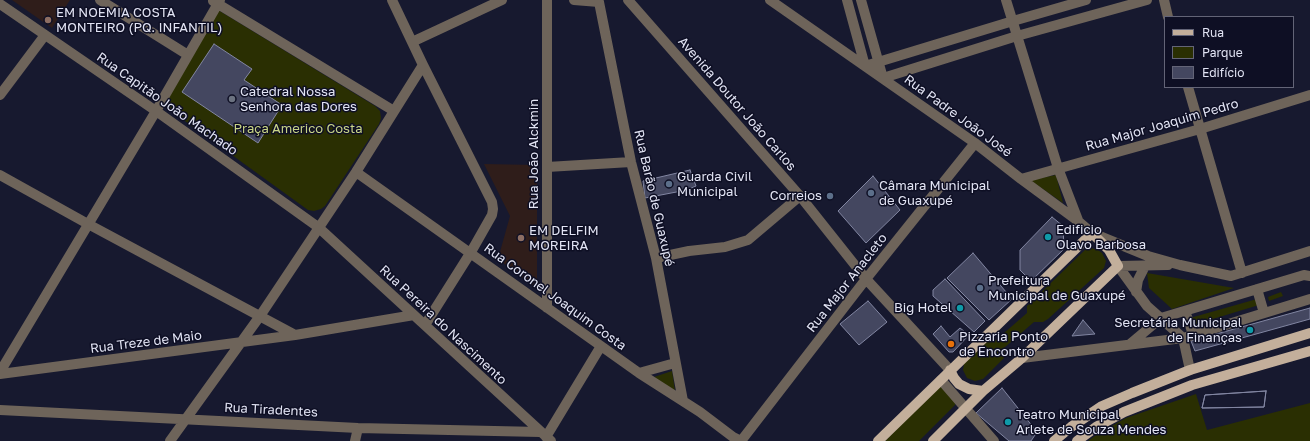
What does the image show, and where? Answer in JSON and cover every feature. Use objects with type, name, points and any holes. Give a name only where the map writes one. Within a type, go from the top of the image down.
[{"type":"main road","name":"Rua Padre João José","points":[[1092,233],[1110,250],[1118,266]]},
{"type":"main road","points":[[878,441],[1092,233]]},
{"type":"main road","points":[[932,441],[983,391],[1022,358],[1118,266]]},
{"type":"main road","points":[[1054,441],[1071,427],[1102,406],[1190,370],[1310,334]]},
{"type":"main road","points":[[1077,441],[1096,427],[1124,412],[1192,385],[1310,351]]},
{"type":"main road","points":[[950,370],[954,378],[960,384],[969,389],[983,391]]},
{"type":"main road","points":[[1190,370],[1192,385]]},
{"type":"street","points":[[100,0],[188,55]]},
{"type":"street","points":[[392,0],[423,66],[492,202],[493,209],[492,215],[471,252],[425,325]]},
{"type":"street","points":[[412,42],[502,0]]},
{"type":"street","name":"Rua João Alckmin","points":[[547,308],[548,0]]},
{"type":"street","points":[[574,0],[599,1]]},
{"type":"street","name":"Avenida Doutor João Carlos","points":[[628,0],[800,196],[866,278],[950,370]]},
{"type":"street","name":"Rua Padre João José","points":[[770,0],[975,143],[1092,233]]},
{"type":"street","points":[[847,0],[866,66],[1086,0]]},
{"type":"street","points":[[861,0],[883,78],[1017,36],[1147,0]]},
{"type":"street","points":[[1006,0],[1058,168],[1078,221]]},
{"type":"street","points":[[1164,0],[1168,16]]},
{"type":"street","points":[[0,373],[156,111],[217,1],[394,111]]},
{"type":"street","name":"Rua Barão de Guaxupé","points":[[599,1],[631,162],[656,258],[683,401]]},
{"type":"street","name":"Rua Capitão João Machado","points":[[0,4],[156,111],[318,227]]},
{"type":"street","points":[[0,95],[45,35]]},
{"type":"street","points":[[170,441],[239,343],[260,316],[356,172],[423,66]]},
{"type":"street","points":[[1188,88],[1242,273]]},
{"type":"street","name":"Rua Major Joaquim Pedro","points":[[1021,179],[1200,129],[1310,95]]},
{"type":"street","name":"Rua Major Anacleto","points":[[736,440],[975,143]]},
{"type":"street","points":[[547,167],[631,162]]},
{"type":"street","name":"Rua Coronel Joaquim Costa","points":[[356,172],[471,252],[639,373],[700,412],[736,440]]},
{"type":"street","points":[[0,175],[295,336]]},
{"type":"street","points":[[656,258],[689,251],[725,247],[748,240],[800,196]]},
{"type":"street","name":"Rua Pereira do Nascimento","points":[[318,227],[546,437]]},
{"type":"street","points":[[1092,233],[1148,256],[1180,265],[1231,276],[1310,252]]},
{"type":"street","points":[[1118,266],[1180,265]]},
{"type":"street","points":[[1118,266],[1147,306],[1183,338],[1190,370]]},
{"type":"street","points":[[1136,292],[1138,280],[1145,266]]},
{"type":"street","points":[[1130,344],[1161,318],[1304,275],[1310,276]]},
{"type":"street","points":[[1257,289],[1264,313]]},
{"type":"street","points":[[1022,358],[1183,338],[1310,298]]},
{"type":"street","points":[[1185,311],[1193,334]]},
{"type":"street","name":"Rua Treze de Maio","points":[[0,373],[295,336],[414,315]]},
{"type":"street","points":[[546,437],[601,346]]},
{"type":"street","points":[[639,373],[675,363]]},
{"type":"street","points":[[941,380],[994,441]]},
{"type":"street","name":"Rua Tiradentes","points":[[0,410],[546,437]]},
{"type":"street","points":[[355,441],[358,428]]},
{"type":"shaded area","name":"EM NOEMIA COSTA MONTEIRO (PQ. INFANTIL)","points":[[12,0],[70,0],[52,28]]},
{"type":"shaded area","name":"EM DELFIM MOREIRA","points":[[484,164],[537,165],[537,289],[498,259],[510,216]]},
{"type":"green space","name":"Praça Americo Costa","points":[[218,10],[375,106],[380,111],[381,118],[379,124],[325,206],[321,209],[314,211],[308,210],[160,103]]},
{"type":"green space","points":[[1056,175],[1063,203],[1030,180]]},
{"type":"green space","points":[[1091,248],[1102,253],[1106,261],[1104,268],[1048,319],[1043,322],[1034,322],[1004,348],[1005,357],[983,379],[975,381],[967,378],[963,370],[964,364],[989,340],[996,340],[1027,313],[1027,306],[1086,249]]},
{"type":"green space","points":[[1147,273],[1234,288],[1172,309],[1149,288]]},
{"type":"green space","points":[[1281,292],[1283,296],[1269,301],[1268,297]]},
{"type":"green space","points":[[1257,299],[1259,305],[1193,325],[1190,318]]},
{"type":"green space","points":[[672,371],[675,391],[654,377]]},
{"type":"green space","points":[[940,387],[945,387],[956,401],[955,405],[919,441],[885,441]]},
{"type":"green space","points":[[1196,394],[1207,430],[1310,403],[1310,441],[1088,441],[1126,418]]},
{"type":"building","name":"Catedral Nossa Senhora das Dores","points":[[214,44],[252,69],[244,80],[282,105],[258,143],[182,92]]},
{"type":"building","name":"Guarda Civil Municipal","points":[[690,170],[696,186],[687,190],[645,198],[643,181]]},
{"type":"building","name":"Câmara Municipal de Guaxupé","points":[[873,176],[900,210],[866,243],[838,211]]},
{"type":"building","name":"Edificio Olavo Barbosa","points":[[1052,217],[1063,226],[1064,249],[1031,281],[1020,270],[1020,250]]},
{"type":"building","name":"Prefeitura Municipal de Guaxupé","points":[[973,253],[1012,299],[989,320],[947,278]]},
{"type":"building","name":"Big Hotel","points":[[945,279],[985,321],[974,332],[933,296],[933,290]]},
{"type":"building","points":[[868,301],[887,322],[859,345],[840,324]]},
{"type":"building","name":"Secretária Municipal de Finanças","points":[[1310,308],[1310,319],[1195,351],[1191,341]]},
{"type":"building","points":[[1083,320],[1095,334],[1072,336]]},
{"type":"building","name":"Pizzaria Ponto de Encontro","points":[[941,326],[950,337],[960,328],[969,335],[953,352],[949,352],[933,334]]},
{"type":"building","name":"Teatro Municipal Arlete de Souza Mendes","points":[[1002,388],[1037,432],[1031,441],[1009,441],[976,413]]},
{"type":"building","points":[[1266,391],[1264,407],[1202,408],[1205,395]]},
{"type":"building","points":[[1266,391],[1264,407],[1202,408],[1205,395]]},
{"type":"place","name":"EM NOEMIA COSTA MONTEIRO (PQ. INFANTIL)","points":[[48,20]]},
{"type":"place","name":"Catedral Nossa Senhora das Dores","points":[[232,99]]},
{"type":"place","name":"Guarda Civil Municipal","points":[[669,184]]},
{"type":"place","name":"Câmara Municipal de Guaxupé","points":[[871,193]]},
{"type":"place","name":"Correios","points":[[830,196]]},
{"type":"place","name":"Edificio Olavo Barbosa","points":[[1048,237]]},
{"type":"place","name":"EM DELFIM MOREIRA","points":[[521,238]]},
{"type":"place","name":"Prefeitura Municipal de Guaxupé","points":[[980,288]]},
{"type":"place","name":"Big Hotel","points":[[960,308]]},
{"type":"place","name":"Secretária Municipal de Finanças","points":[[1250,330]]},
{"type":"place","name":"Pizzaria Ponto de Encontro","points":[[951,344]]},
{"type":"place","name":"Teatro Municipal Arlete de Souza Mendes","points":[[1008,422]]}]
